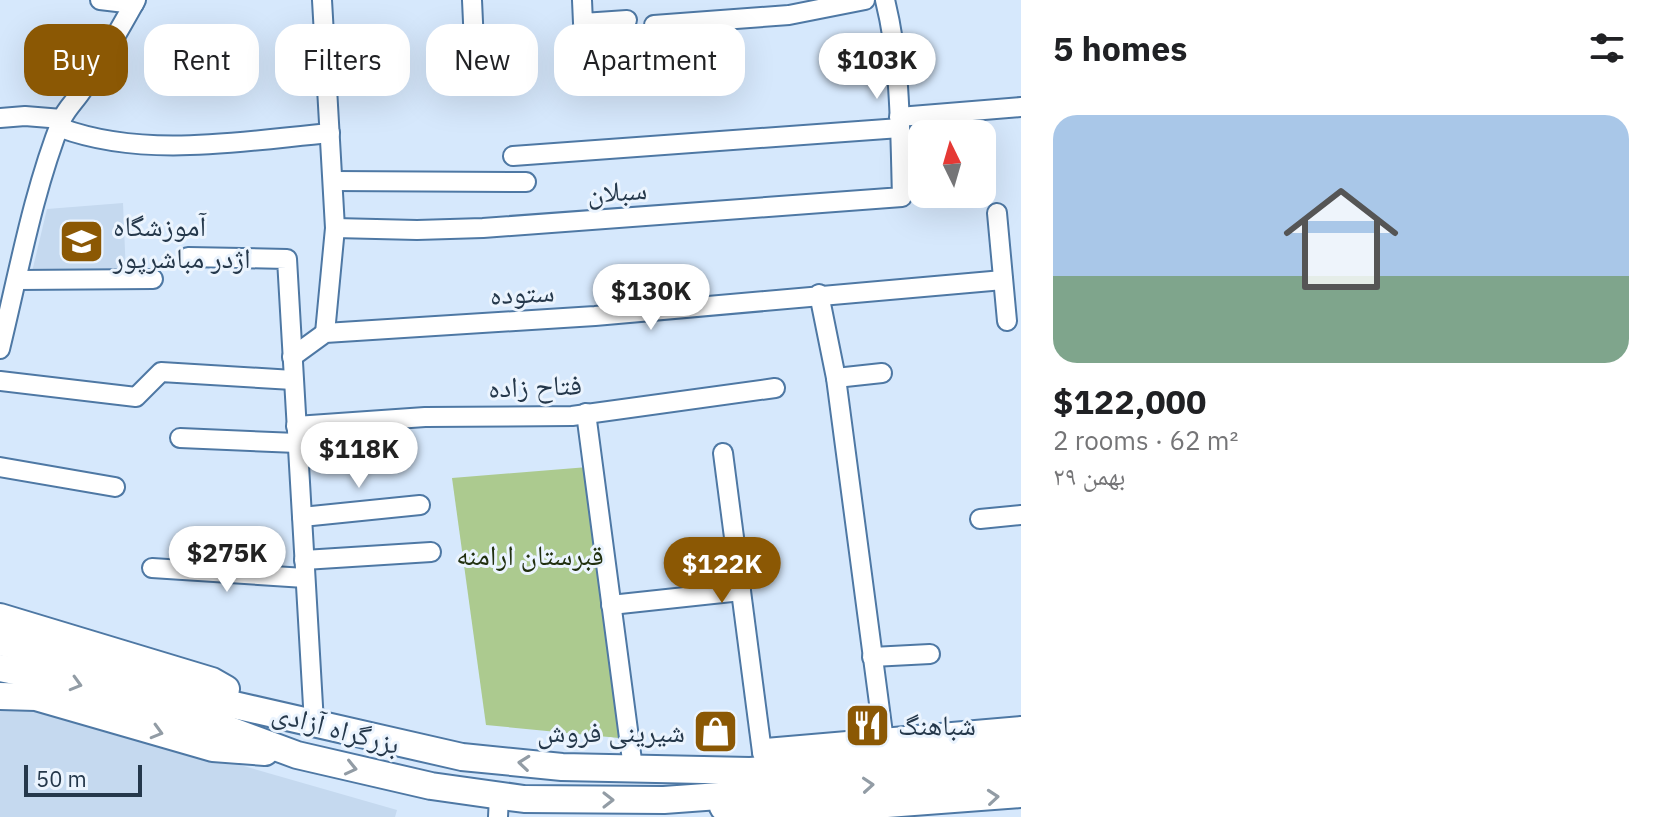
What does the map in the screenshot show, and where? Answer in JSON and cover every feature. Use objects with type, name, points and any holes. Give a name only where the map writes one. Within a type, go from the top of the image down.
[{"type":"highway","points":[[0,617],[212,681],[272,713]]},
{"type":"highway","name":"بزرگراه آزادی","points":[[0,642],[66,657],[208,699],[462,757],[562,767],[750,771],[1021,751]]},
{"type":"highway","name":"بزرگراه آزادی","points":[[0,668],[69,682],[216,725],[297,755],[431,786],[498,806],[524,799],[767,813],[874,811],[946,809],[1021,794]]},
{"type":"highway","points":[[0,696],[36,697],[213,748],[297,755]]},
{"type":"highway","name":"بزرگراه آزادی","points":[[660,768],[762,752],[1021,730]]},
{"type":"highway","name":"بزرگراه آزادی","points":[[654,805],[1021,774]]},
{"type":"street","points":[[0,349],[12,273],[50,148],[61,124],[135,2],[100,0]]},
{"type":"street","points":[[292,357],[325,333],[335,228],[322,0]]},
{"type":"street","points":[[472,0],[473,24]]},
{"type":"street","points":[[582,0],[583,23],[627,20]]},
{"type":"street","points":[[668,24],[789,15],[865,0]]},
{"type":"street","points":[[885,0],[895,45],[899,122]]},
{"type":"street","points":[[513,156],[899,122],[1021,107]]},
{"type":"street","points":[[0,118],[25,116],[61,124],[104,140],[170,144],[330,133]]},
{"type":"street","name":"سبلان","points":[[335,228],[417,230],[497,227],[902,197],[899,122]]},
{"type":"street","points":[[333,181],[526,182]]},
{"type":"street","points":[[997,213],[1007,321]]},
{"type":"street","points":[[188,257],[287,259],[314,723]]},
{"type":"street","points":[[12,273],[153,279]]},
{"type":"street","name":"ستوده","points":[[325,333],[595,316],[1003,280]]},
{"type":"street","points":[[819,294],[836,378],[884,741]]},
{"type":"street","points":[[0,381],[136,397],[161,372],[293,380]]},
{"type":"street","points":[[836,378],[882,373]]},
{"type":"street","name":"فتاح زاده","points":[[180,438],[296,435],[425,417],[540,417],[775,388]]},
{"type":"street","points":[[586,413],[633,768]]},
{"type":"street","points":[[723,453],[762,752]]},
{"type":"street","points":[[0,467],[115,487]]},
{"type":"street","points":[[302,517],[420,505]]},
{"type":"street","points":[[980,519],[1021,515]]},
{"type":"street","points":[[152,568],[305,569],[431,552]]},
{"type":"street","points":[[611,605],[741,591]]},
{"type":"street","points":[[872,657],[930,654]]},
{"type":"shaded area","name":"آموزشگاه اژدر مباشرپور","points":[[123,203],[126,275],[31,276],[47,209]]},
{"type":"shaded area","points":[[0,702],[34,706],[397,810],[395,817],[0,817]]},
{"type":"green space","name":"قبرستان ارامنه","points":[[588,467],[619,738],[486,725],[452,478]]},
{"type":"place","name":"آموزشگاه اژدر مباشرپور","points":[[82,242]]},
{"type":"place","name":"شباهنگ","points":[[867,725]]},
{"type":"place","name":"شیرینی فروش","points":[[716,732]]}]
